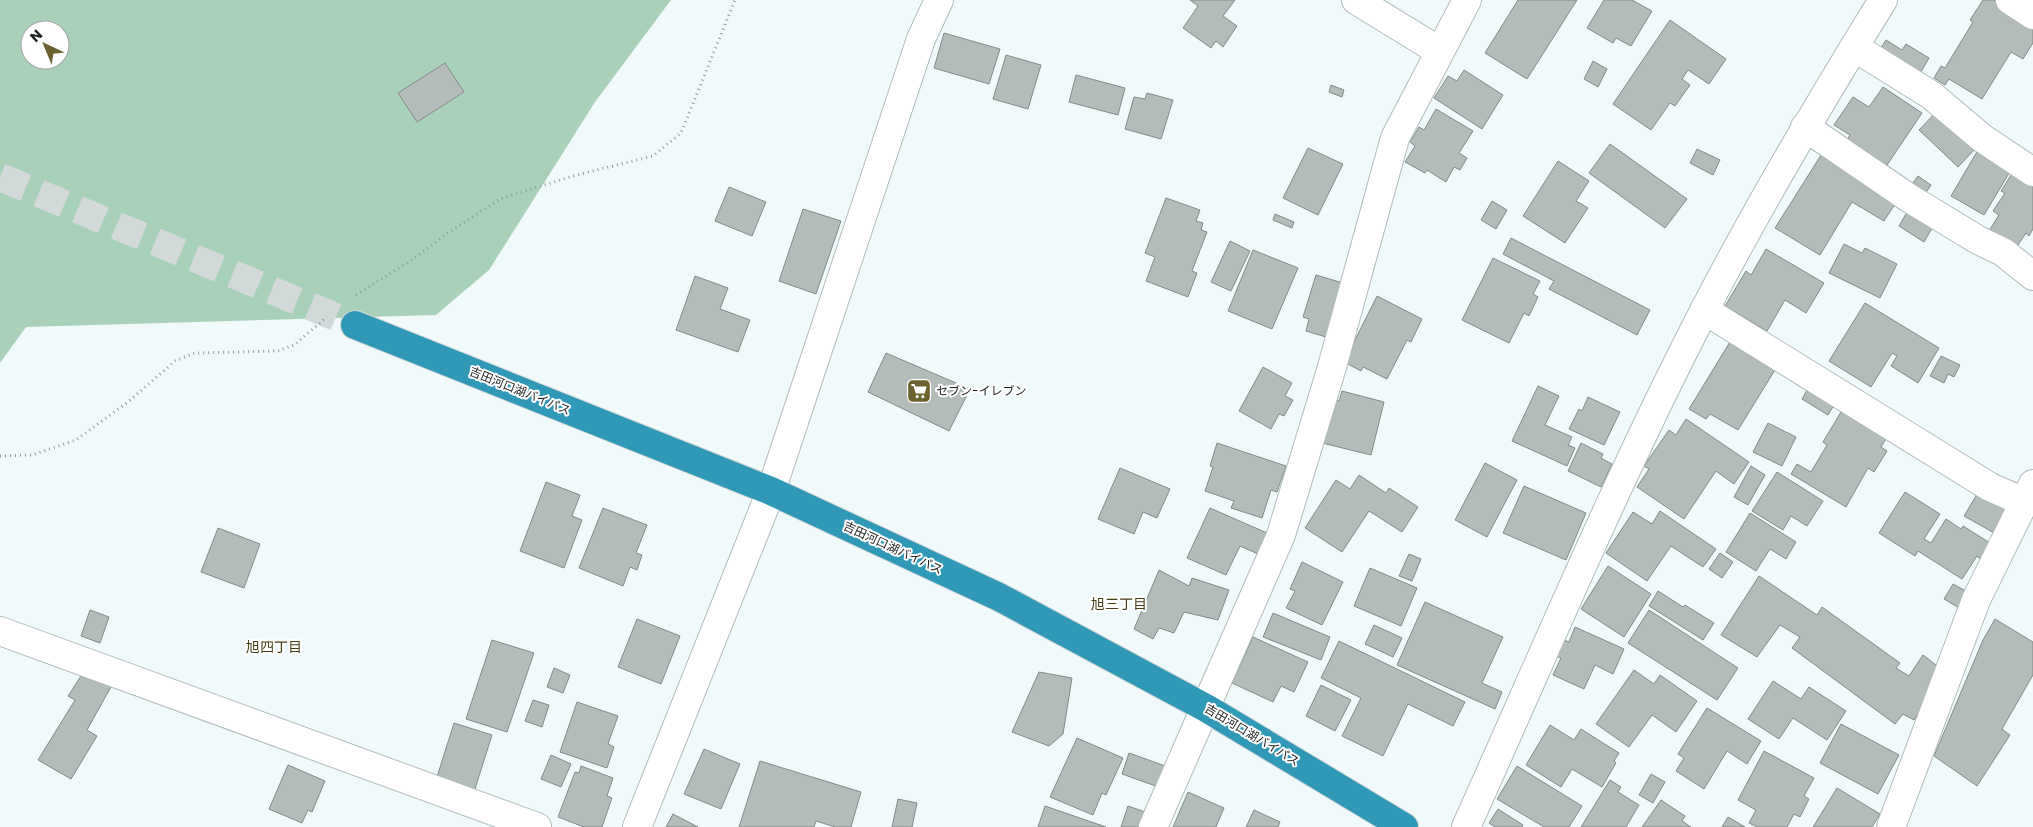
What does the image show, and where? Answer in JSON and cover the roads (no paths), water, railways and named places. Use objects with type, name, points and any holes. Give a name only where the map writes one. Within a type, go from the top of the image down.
[{"type":"highway","name":"吉田河口湖バイパス","points":[[352,312],[771,491],[999,597],[1206,708],[1404,827]]},
{"type":"street","points":[[637,827],[771,491],[921,39],[939,0]]},
{"type":"street","points":[[1356,0],[1439,51]]},
{"type":"street","points":[[1153,827],[1281,535],[1332,367],[1395,138],[1467,0]]},
{"type":"street","points":[[1466,827],[1628,466],[1704,310],[1805,127],[1883,0]]},
{"type":"street","points":[[2010,0],[2033,15]]},
{"type":"street","points":[[1854,47],[1931,95],[1982,138],[2033,172]]},
{"type":"street","points":[[1805,127],[1909,198],[1978,240],[2002,252],[2033,276]]},
{"type":"street","points":[[1704,310],[1990,487],[2029,493],[1976,600],[1891,827]]},
{"type":"street","points":[[0,631],[537,827]]},
{"type":"tunnel","points":[[0,177],[355,325]]},
{"type":"place","name":"セブン-イレブン","points":[[919,391]]},
{"type":"district","name":"旭三丁目","points":[[1119,604]]},
{"type":"district","name":"旭四丁目","points":[[274,647]]}]
